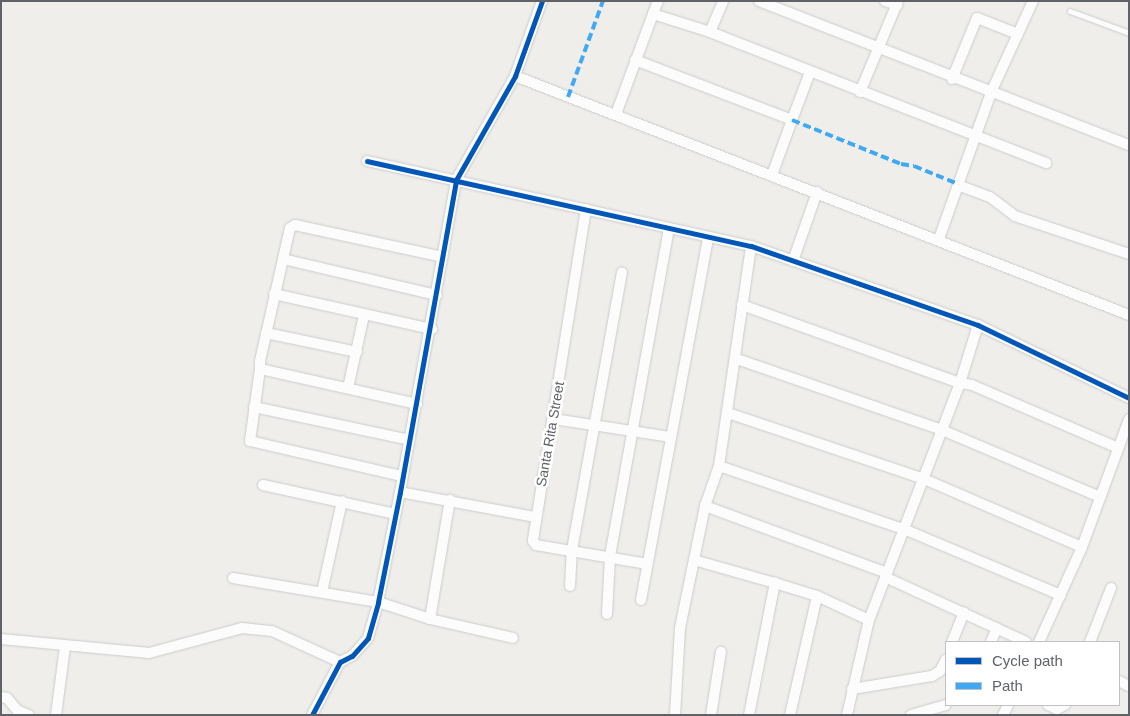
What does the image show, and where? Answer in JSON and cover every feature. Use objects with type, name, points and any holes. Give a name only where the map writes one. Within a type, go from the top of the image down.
[{"type":"street","points":[[312,715],[340,662],[363,647],[378,602],[432,329],[456,180],[515,76],[542,1]]},
{"type":"street","points":[[616,114],[658,1]]},
{"type":"street","points":[[710,32],[723,1]]},
{"type":"street","points":[[759,1],[880,48],[952,79],[992,90],[1129,145]]},
{"type":"street","points":[[860,92],[880,48],[897,3],[885,1]]},
{"type":"street","points":[[939,239],[992,90],[1033,1]]},
{"type":"street","points":[[653,14],[710,32],[1046,163]]},
{"type":"street","points":[[952,79],[977,18],[1018,34]]},
{"type":"street","points":[[635,60],[792,120]]},
{"type":"street","points":[[772,175],[810,72]]},
{"type":"street","points":[[515,76],[939,239],[1129,315]]},
{"type":"street","points":[[368,161],[751,246],[978,325],[1129,398]]},
{"type":"street","points":[[958,185],[990,197],[1015,216],[1129,254]]},
{"type":"street","points":[[793,261],[817,192]]},
{"type":"street","name":"Santa Rita Street","points":[[586,210],[554,419],[535,517],[534,544],[647,564]]},
{"type":"street","points":[[402,476],[250,441],[266,333],[290,228],[301,225],[443,257]]},
{"type":"street","points":[[607,614],[610,556],[669,228]]},
{"type":"street","points":[[641,600],[708,237]]},
{"type":"street","points":[[675,715],[680,628],[705,506],[719,466],[737,359],[742,305],[751,246]]},
{"type":"street","points":[[283,259],[437,295]]},
{"type":"street","points":[[570,586],[572,550],[622,272]]},
{"type":"street","points":[[274,294],[364,316],[432,329]]},
{"type":"street","points":[[742,305],[960,383],[972,384],[1116,447]]},
{"type":"street","points":[[348,388],[364,316]]},
{"type":"street","points":[[847,715],[869,620],[906,530],[960,383],[978,325]]},
{"type":"street","points":[[266,333],[357,352]]},
{"type":"street","points":[[737,359],[942,430],[1100,497]]},
{"type":"street","points":[[260,369],[417,404]]},
{"type":"street","points":[[254,407],[410,440]]},
{"type":"street","points":[[728,413],[924,479],[1082,548]]},
{"type":"street","points":[[554,419],[631,433],[670,437]]},
{"type":"street","points":[[1039,641],[1082,548],[1116,447],[1129,419]]},
{"type":"street","points":[[719,466],[906,530],[1061,595]]},
{"type":"street","points":[[263,485],[395,514]]},
{"type":"street","points":[[400,492],[535,517]]},
{"type":"street","points":[[430,619],[450,500]]},
{"type":"street","points":[[322,592],[342,501]]},
{"type":"street","points":[[705,506],[886,575],[1024,641]]},
{"type":"street","points":[[694,560],[817,596],[869,620]]},
{"type":"street","points":[[233,578],[378,602],[430,619],[513,638]]},
{"type":"street","points":[[749,715],[775,583]]},
{"type":"street","points":[[1090,641],[1111,588]]},
{"type":"street","points":[[790,715],[817,596]]},
{"type":"street","points":[[952,641],[964,612]]},
{"type":"street","points":[[1,639],[65,647],[150,654],[242,628],[272,631],[340,662]]},
{"type":"street","points":[[991,641],[996,628]]},
{"type":"street","points":[[56,715],[65,647]]},
{"type":"street","points":[[711,715],[721,652]]},
{"type":"street","points":[[852,689],[932,676],[940,671],[945,661]]},
{"type":"street","points":[[1,697],[7,698],[17,710],[29,715]]},
{"type":"street","points":[[911,715],[945,705]]},
{"type":"street","points":[[1050,706],[1057,709],[1064,706]]},
{"type":"lane","points":[[1070,11],[1129,33]]},
{"type":"marked path","points":[[568,97],[603,1]]},
{"type":"marked path","points":[[792,120],[901,164],[914,166],[958,184]]},
{"type":"cycle path","points":[[312,715],[340,662],[352,656],[368,638],[378,602],[400,492],[456,180],[515,76],[542,1]]},
{"type":"cycle path","points":[[367,161],[751,246],[978,325],[1129,398]]}]
